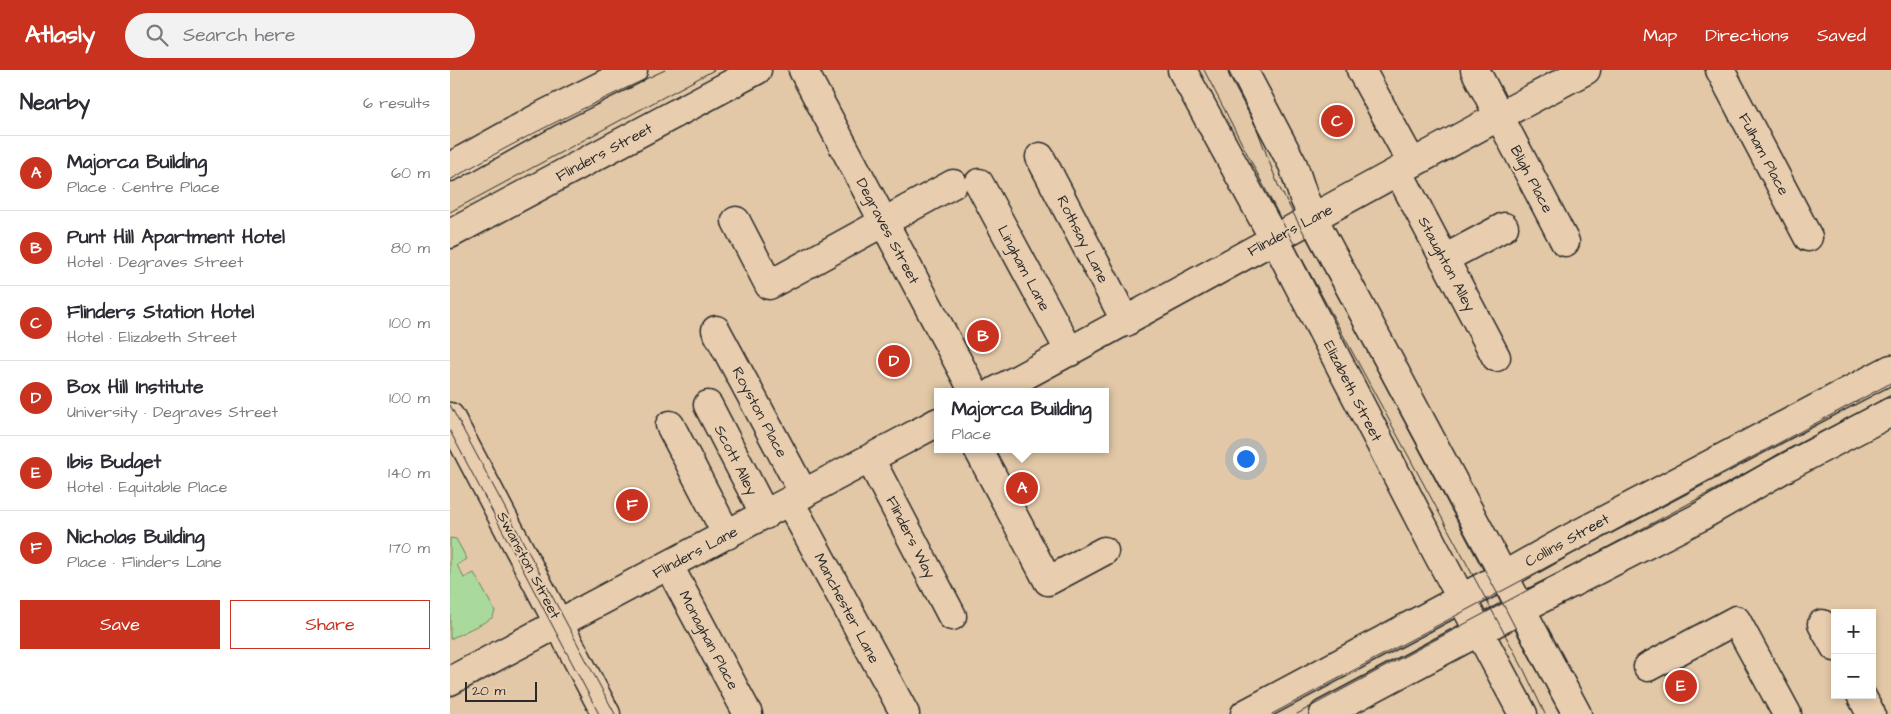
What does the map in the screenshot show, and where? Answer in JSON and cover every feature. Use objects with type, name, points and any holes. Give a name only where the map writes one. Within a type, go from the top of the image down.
[{"type":"street","points":[[450,166],[547,113],[634,70]]},
{"type":"street","name":"Flinders Street","points":[[454,232],[757,70]]},
{"type":"street","name":"Degraves Street","points":[[803,70],[972,388]]},
{"type":"street","name":"Elizabeth Street","points":[[1182,70],[1273,238],[1523,714]]},
{"type":"street","points":[[1242,70],[1293,166],[1313,217],[1577,714]]},
{"type":"street","name":"Staughton Alley","points":[[1361,70],[1444,259],[1496,357]]},
{"type":"street","name":"Bligh Place","points":[[1475,70],[1566,242]]},
{"type":"street","name":"Flinders Lane","points":[[1002,388],[1126,322],[1273,238],[1586,70]]},
{"type":"street","name":"Fulham Place","points":[[1720,70],[1808,237]]},
{"type":"street","name":"Rothsay Lane","points":[[1040,157],[1126,322]]},
{"type":"street","name":"Lingham Lane","points":[[883,223],[966,184],[1070,352]]},
{"type":"street","points":[[736,221],[769,285],[883,223]]},
{"type":"street","points":[[1444,259],[1504,227]]},
{"type":"street","name":"Royston Place","points":[[716,330],[797,498]]},
{"type":"street","name":"Collins Street","points":[[1245,714],[1565,541],[1891,369]]},
{"type":"street","name":"Scott Alley","points":[[708,404],[764,516]]},
{"type":"street","points":[[1324,714],[1521,609],[1698,518],[1788,466],[1891,412]]},
{"type":"street","name":"Swanston Street","points":[[450,417],[606,714]]},
{"type":"street","name":"Flinders Lane","points":[[450,681],[934,424]]},
{"type":"street","points":[[670,425],[727,535]]},
{"type":"street","points":[[980,453],[1048,581],[1104,551]]},
{"type":"street","name":"Flinders Way","points":[[870,459],[952,616]]},
{"type":"street","name":"Manchester Lane","points":[[797,498],[905,714]]},
{"type":"street","name":"Monaghan Place","points":[[669,566],[748,714]]},
{"type":"street","points":[[1648,666],[1736,620],[1786,714]]},
{"type":"street","points":[[1863,699],[1871,714]]},
{"type":"green space","points":[[450,538],[456,539],[467,559],[457,565],[464,578],[474,573],[495,611],[493,617],[487,621],[450,639]]},
{"type":"tram line","points":[[450,180],[529,136],[665,70]]},
{"type":"tram line","points":[[450,212],[714,70]]},
{"type":"tram line","points":[[1204,70],[1287,231],[1523,668],[1545,714]]},
{"type":"tram line","points":[[1228,70],[1254,121],[1278,185],[1560,714]]},
{"type":"tram line","points":[[1272,714],[1891,383]]},
{"type":"tram line","points":[[1297,714],[1891,395]]},
{"type":"tram line","points":[[450,405],[615,714]]},
{"type":"tram line","points":[[450,431],[599,714]]},
{"type":"place","name":"Flinders Station Hotel","points":[[1337,121]]},
{"type":"place","name":"Punt Hill Apartment Hotel","points":[[983,336]]},
{"type":"place","name":"Box Hill Institute","points":[[894,361]]},
{"type":"place","name":"Majorca Building","points":[[1022,488]]},
{"type":"place","name":"Nicholas Building","points":[[632,505]]},
{"type":"place","name":"Ibis Budget","points":[[1681,686]]}]
